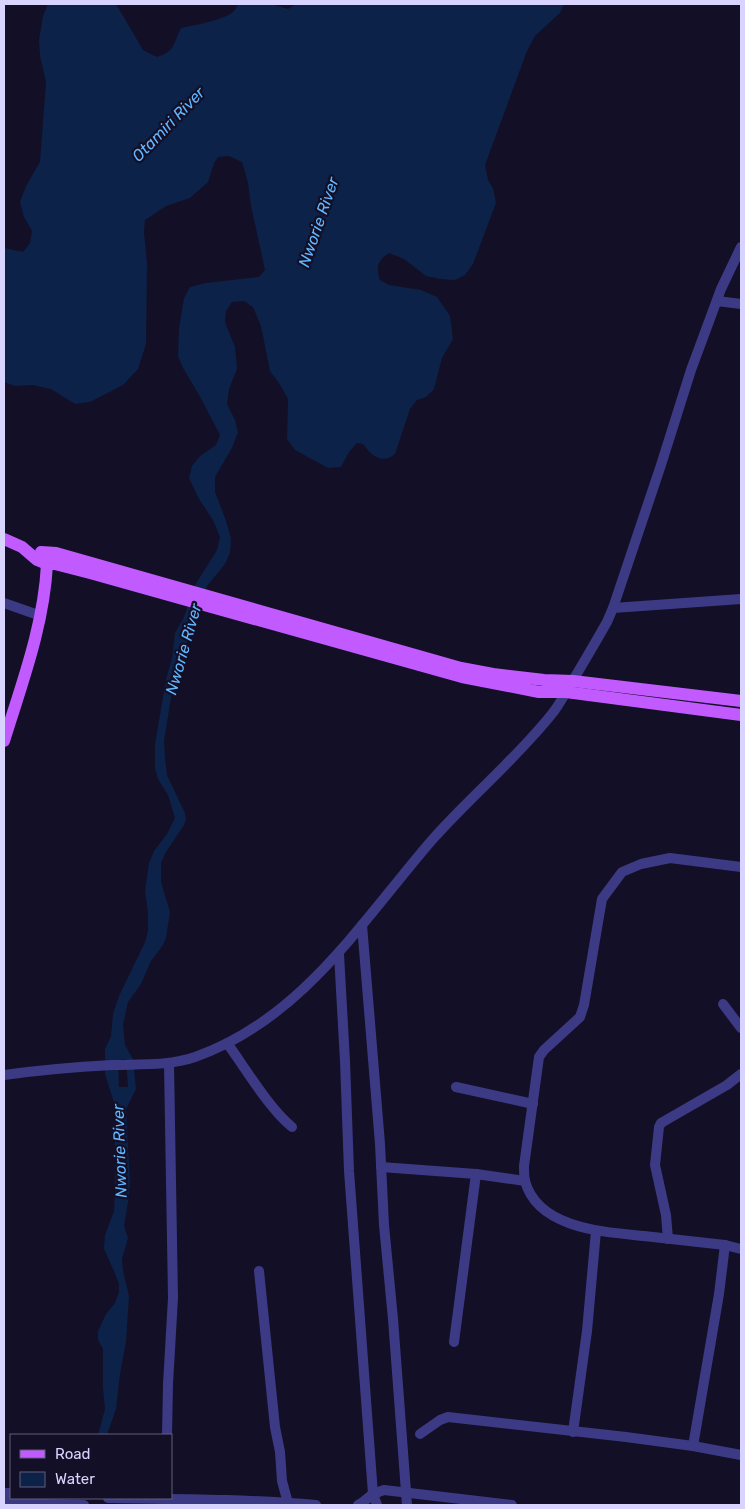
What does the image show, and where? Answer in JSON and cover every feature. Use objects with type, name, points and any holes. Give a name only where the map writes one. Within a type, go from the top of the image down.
[{"type":"main road","points":[[4,531],[24,538],[42,559]]},
{"type":"main road","points":[[4,539],[55,564],[170,590],[462,677],[540,692],[566,692],[741,715]]},
{"type":"main road","points":[[4,741],[6,716],[37,615],[39,574],[42,559]]},
{"type":"main road","points":[[218,605],[461,668],[493,674],[544,680],[573,681],[741,701]]},
{"type":"street","points":[[4,1075],[66,1067],[169,1064],[193,1058],[227,1043],[264,1021],[292,1000],[339,954],[433,840],[467,802],[523,747],[553,714],[607,622],[613,608],[691,370],[717,301],[741,247]]},
{"type":"street","points":[[717,301],[741,304]]},
{"type":"street","points":[[613,608],[741,599]]},
{"type":"street","points":[[4,603],[37,615]]},
{"type":"street","points":[[741,867],[670,858],[641,864],[622,872],[602,899],[584,1005],[580,1017],[544,1050],[539,1057],[524,1166],[525,1181],[534,1198],[550,1213],[566,1222],[596,1231],[724,1245],[741,1249]]},
{"type":"street","points":[[362,925],[407,1505]]},
{"type":"street","points":[[339,954],[349,1170],[373,1494],[377,1505]]},
{"type":"street","points":[[723,1004],[741,1028]]},
{"type":"street","points":[[227,1043],[271,1104],[292,1127]]},
{"type":"street","points":[[167,1434],[173,1298],[169,1064]]},
{"type":"street","points":[[668,1239],[666,1215],[655,1165],[661,1122],[727,1086],[741,1074]]},
{"type":"street","points":[[456,1086],[533,1104]]},
{"type":"street","points":[[381,1166],[476,1174],[525,1181]]},
{"type":"street","points":[[454,1342],[476,1174]]},
{"type":"street","points":[[573,1432],[587,1330],[596,1231]]},
{"type":"street","points":[[693,1446],[719,1294],[724,1245]]},
{"type":"street","points":[[259,1270],[275,1427],[280,1452],[282,1481],[288,1503]]},
{"type":"street","points":[[420,1434],[440,1420],[448,1417],[693,1446],[741,1455]]},
{"type":"street","points":[[358,1505],[373,1494],[384,1490],[512,1505]]},
{"type":"street","points":[[172,1498],[316,1505]]},
{"type":"street","points":[[4,1503],[84,1505]]},
{"type":"water","points":[[48,4],[115,4],[143,50],[157,57],[171,49],[181,28],[224,17],[234,11],[238,4],[271,4],[288,9],[296,4],[564,4],[560,13],[535,36],[527,51],[485,165],[496,203],[473,264],[465,275],[455,280],[426,276],[404,259],[389,253],[378,265],[380,280],[389,285],[421,290],[437,297],[450,316],[453,339],[442,358],[434,389],[426,397],[417,400],[410,409],[395,454],[381,459],[369,452],[363,444],[357,443],[349,452],[341,467],[328,468],[295,450],[287,439],[288,399],[270,371],[261,326],[253,307],[244,301],[232,302],[226,311],[225,322],[235,347],[237,369],[229,389],[227,404],[235,420],[238,432],[232,448],[215,477],[215,492],[231,538],[230,553],[225,564],[207,586],[196,611],[183,657],[174,679],[164,741],[165,758],[167,775],[186,819],[161,863],[161,882],[170,912],[166,938],[151,961],[141,984],[128,1002],[123,1025],[125,1045],[133,1059],[136,1089],[126,1109],[130,1183],[124,1226],[128,1238],[122,1259],[129,1296],[126,1342],[116,1409],[107,1434],[98,1434],[105,1409],[103,1349],[98,1340],[98,1331],[106,1314],[115,1303],[119,1292],[119,1284],[104,1249],[105,1235],[114,1211],[115,1192],[115,1106],[105,1074],[105,1049],[111,1036],[113,1014],[119,996],[145,942],[148,931],[145,891],[149,863],[154,851],[167,834],[175,818],[168,795],[158,779],[155,768],[155,744],[175,633],[184,617],[195,585],[217,550],[220,537],[213,520],[199,499],[189,478],[192,466],[200,456],[216,445],[220,435],[178,356],[179,328],[184,298],[190,287],[206,283],[259,277],[265,270],[242,162],[229,156],[218,157],[208,182],[190,198],[166,206],[145,220],[144,232],[147,264],[146,344],[138,369],[123,385],[90,402],[75,404],[51,389],[32,385],[15,386],[4,382],[4,248],[23,252],[30,243],[32,231],[24,217],[20,202],[26,186],[40,162],[46,82],[40,56],[39,40],[43,16]],"holes":[[[126,1059],[128,1087],[119,1087],[118,1060]]]},
{"type":"water label","name":"Otamiri River","points":[[168,124]]},
{"type":"water label","name":"Nworie River","points":[[318,222]]},
{"type":"water label","name":"Nworie River","points":[[183,649]]},
{"type":"water label","name":"Nworie River","points":[[119,1151]]}]
